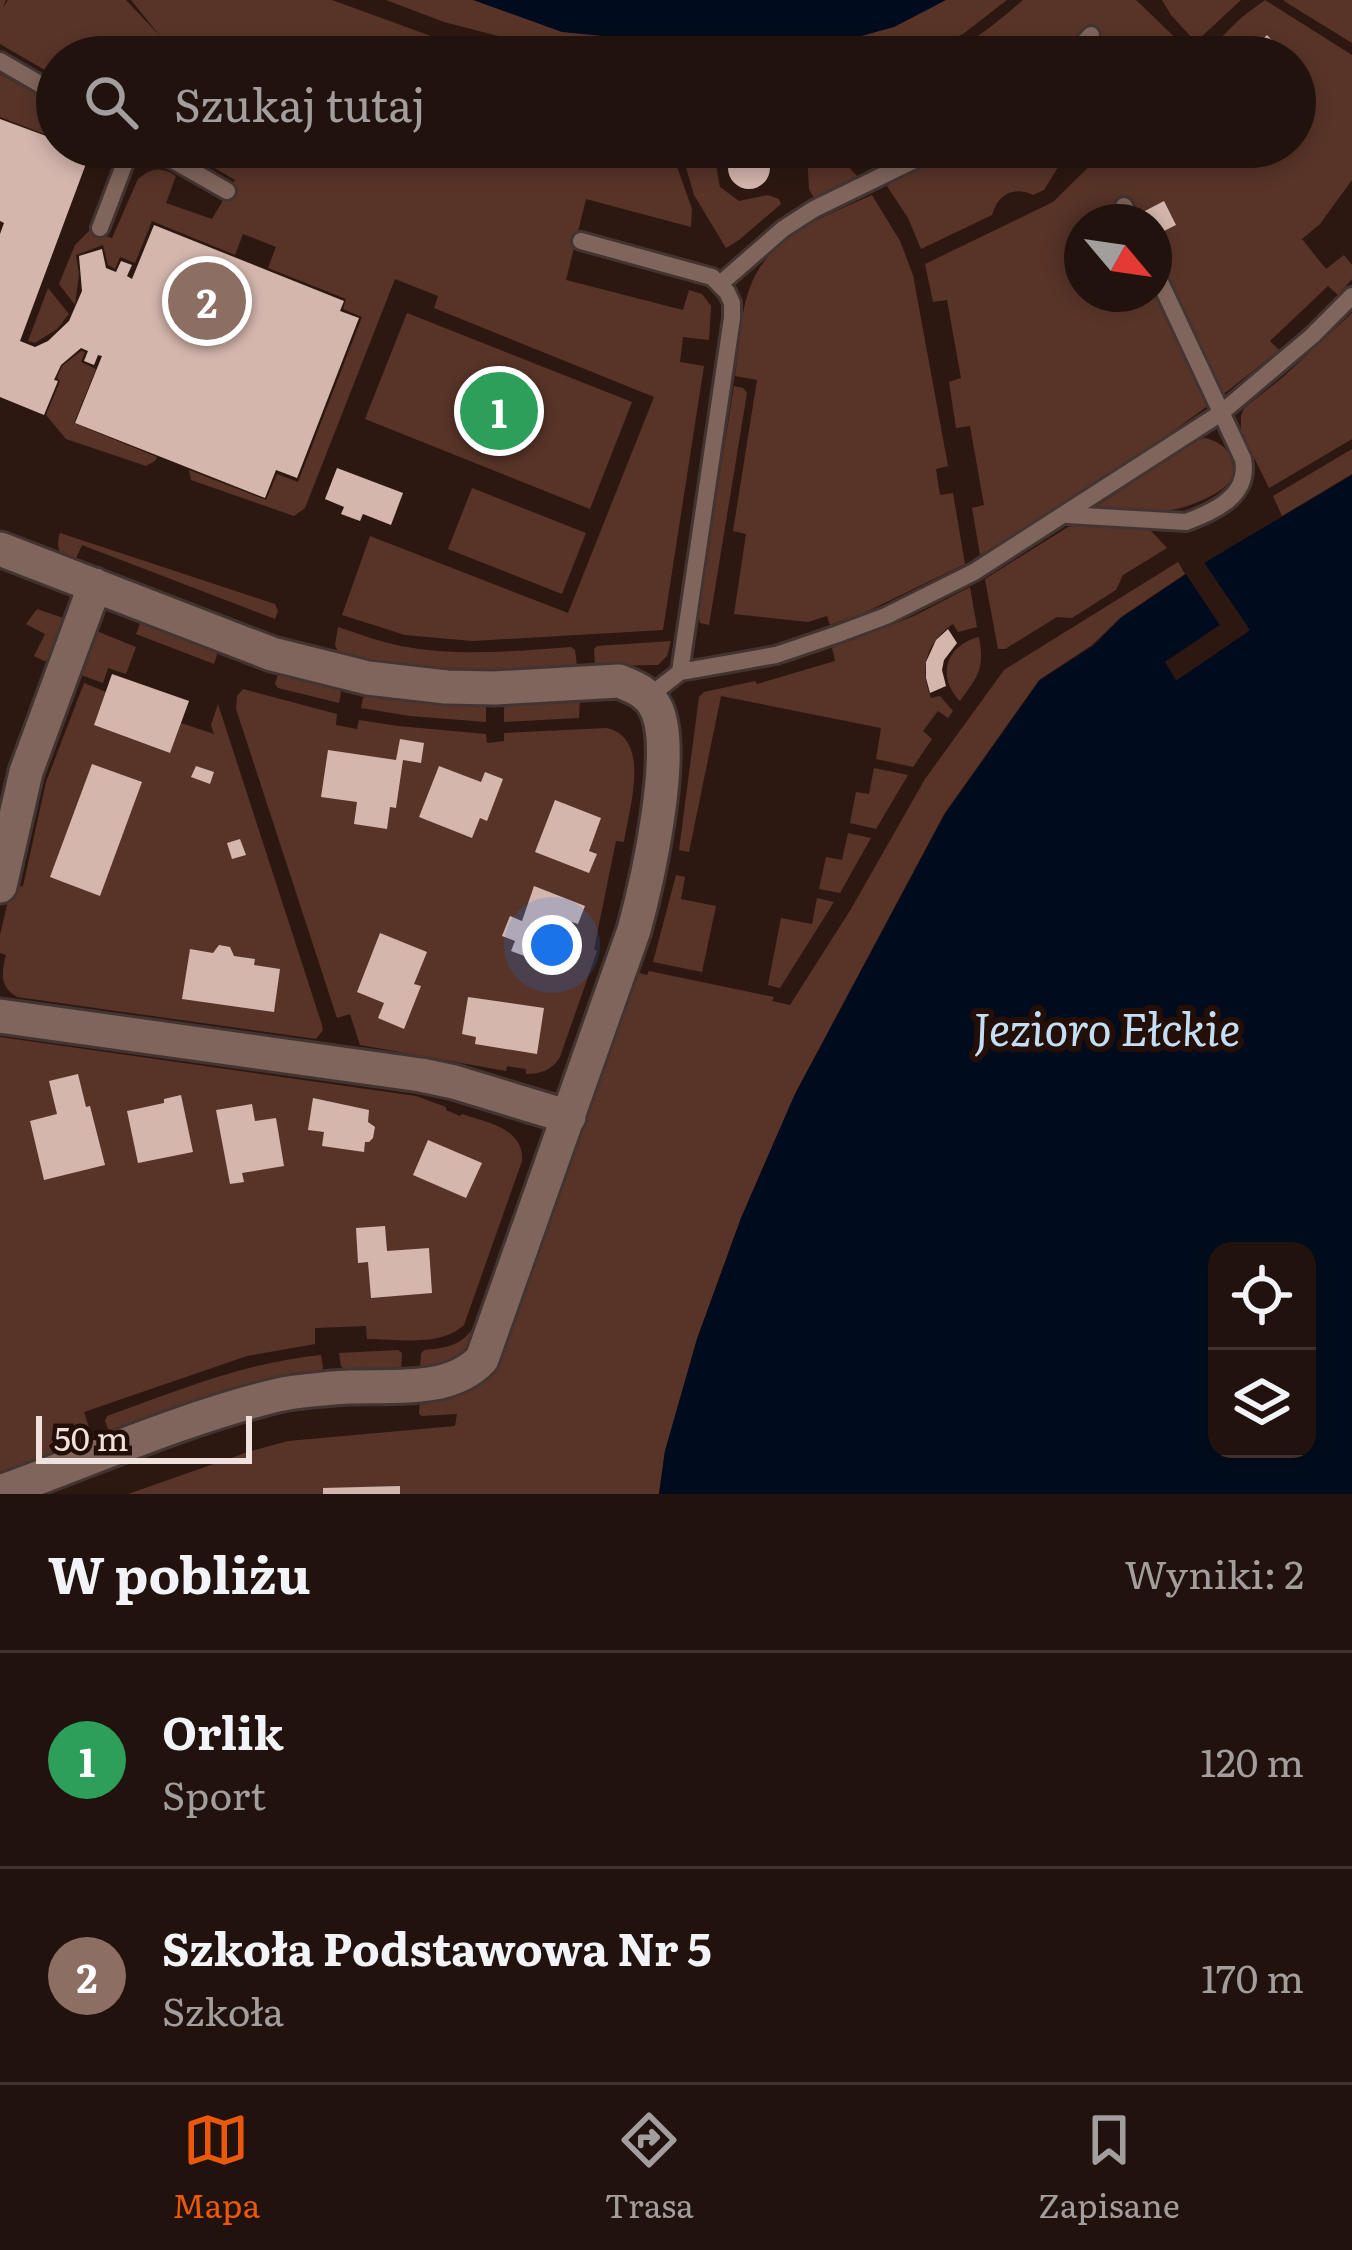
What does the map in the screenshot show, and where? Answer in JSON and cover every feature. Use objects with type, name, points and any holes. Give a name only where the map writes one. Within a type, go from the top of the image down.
[{"type":"street","points":[[0,549],[272,654],[368,678],[462,687],[619,681],[648,697],[659,718],[663,754],[651,860],[628,946],[487,1350],[475,1366],[441,1383],[282,1394],[170,1430],[70,1482],[0,1492]]},
{"type":"street","points":[[0,886],[26,772],[95,585]]},
{"type":"street","points":[[0,1016],[421,1075],[569,1117]]},
{"type":"lane","points":[[0,61],[36,82]]},
{"type":"lane","points":[[100,228],[123,168]]},
{"type":"lane","points":[[187,168],[227,191]]},
{"type":"lane","points":[[720,284],[783,229],[898,168]]},
{"type":"lane","points":[[580,241],[702,272],[720,284],[732,303],[680,672]]},
{"type":"lane","points":[[648,697],[680,672],[776,655],[886,616],[974,572],[1221,413],[1352,296]]},
{"type":"lane","points":[[1066,514],[1186,522],[1236,495],[1243,485],[1243,460],[1172,308]]},
{"type":"shaded area","points":[[0,0],[6,0],[3,8],[8,0],[126,0],[160,36],[36,36],[36,65],[0,44]]},
{"type":"shaded area","points":[[131,0],[332,0],[431,36],[160,36]]},
{"type":"shaded area","points":[[386,0],[1007,0],[959,36],[498,36]]},
{"type":"shaded area","points":[[1023,0],[1136,0],[1174,36],[976,36]]},
{"type":"shaded area","points":[[1162,0],[1241,0],[1202,36],[1190,36]]},
{"type":"shaded area","points":[[1265,0],[1352,55],[1352,180],[1320,224],[1302,239],[1326,269],[1344,255],[1352,265],[1352,279],[1338,295],[1328,286],[1270,341],[1279,350],[1208,406],[980,555],[972,508],[984,505],[970,426],[956,428],[949,382],[961,378],[947,300],[933,302],[925,264],[1053,202],[1088,168],[1316,168],[1316,36],[1223,36]]},
{"type":"shaded area","points":[[1284,0],[1352,0],[1352,43],[1284,1]]},
{"type":"shaded area","points":[[0,74],[36,94],[36,131],[0,117]]},
{"type":"shaded area","points":[[215,168],[677,168],[692,209],[691,227],[586,199],[566,280],[683,310],[689,290],[702,294],[711,306],[709,340],[683,337],[680,362],[704,366],[663,630],[472,641],[405,635],[342,615],[370,536],[568,613],[654,397],[434,308],[438,296],[395,279],[305,508],[294,516],[191,480],[189,470],[266,500],[277,474],[298,482],[362,317],[343,309],[346,299],[268,268],[276,247],[243,234],[235,255],[152,221],[135,263],[120,257],[115,269],[108,265],[103,245],[76,255],[75,305],[59,284],[75,245],[89,231],[112,238],[143,175],[161,170],[176,176],[166,203],[212,219],[235,180]]},
{"type":"shaded area","points":[[686,168],[716,168],[720,187],[739,201],[768,195],[781,204],[726,248],[694,195]]},
{"type":"shaded area","points":[[808,168],[850,168],[857,176],[814,198]]},
{"type":"shaded area","points":[[884,168],[1058,168],[1044,190],[1033,195],[1008,194],[992,215],[921,249],[887,186],[892,183]]},
{"type":"shaded area","points":[[872,195],[900,241],[913,275],[948,466],[936,469],[940,495],[953,493],[965,564],[830,625],[827,616],[808,622],[734,614],[746,534],[733,531],[757,380],[735,376],[751,285],[766,259],[792,235]]},
{"type":"shaded area","points":[[48,288],[69,314],[57,329],[35,343],[28,341]]},
{"type":"shaded area","points":[[407,313],[632,402],[590,509],[365,419]]},
{"type":"shaded area","points":[[1352,313],[1352,439],[1269,488],[1241,431],[1244,408]]},
{"type":"shaded area","points":[[85,352],[81,362],[96,369],[74,423],[157,457],[155,461],[146,466],[66,439],[46,415],[62,366]]},
{"type":"shaded area","points":[[734,386],[747,393],[709,625],[700,623],[698,612]]},
{"type":"shaded area","points":[[1205,438],[1222,446],[1232,462],[1232,477],[1220,490],[1171,510],[1094,508],[1198,440]]},
{"type":"shaded area","points":[[1352,449],[1352,474],[1282,516],[1273,496]]},
{"type":"shaded area","points":[[472,488],[586,533],[562,594],[448,549]]},
{"type":"shaded area","points":[[1068,527],[1144,528],[1167,548],[1123,575],[1116,590],[1072,618],[1057,617],[998,649],[985,579]]},
{"type":"shaded area","points":[[60,533],[275,604],[275,619],[82,545],[73,565],[60,551]]},
{"type":"shaded area","points":[[1178,562],[1185,574],[1039,680],[944,814],[795,1094],[741,1218],[697,1339],[665,1451],[659,1494],[128,1494],[288,1441],[455,1426],[457,1414],[419,1414],[420,1398],[471,1390],[494,1369],[667,876],[639,973],[649,971],[774,997],[772,1001],[790,1005],[925,779],[1004,670]]},
{"type":"shaded area","points":[[970,587],[977,627],[958,632],[953,624],[936,639],[927,656],[931,698],[940,696],[953,711],[948,718],[938,711],[923,731],[932,739],[913,767],[876,759],[881,728],[721,696],[689,852],[679,850],[699,697],[704,692],[757,684],[835,661],[832,648],[914,616]]},
{"type":"shaded area","points":[[37,609],[69,620],[52,659],[44,661],[34,656],[45,634],[26,624]]},
{"type":"shaded area","points":[[141,621],[215,650],[214,664],[136,634]]},
{"type":"shaded area","points":[[338,627],[393,644],[444,651],[571,647],[577,667],[459,670],[341,657],[335,645]]},
{"type":"shaded area","points":[[94,630],[136,647],[126,674],[108,668],[103,683],[75,673]]},
{"type":"shaded area","points":[[979,637],[978,672],[960,701],[948,682],[948,663],[959,647]]},
{"type":"shaded area","points":[[671,641],[667,656],[658,665],[595,666],[597,646]]},
{"type":"shaded area","points":[[279,671],[336,685],[341,692],[339,703],[278,688]]},
{"type":"shaded area","points":[[84,683],[106,692],[94,725],[170,753],[181,723],[214,734],[211,725],[218,704],[322,1025],[316,1039],[17,997],[7,989],[0,935],[11,888],[23,886],[46,782]]},
{"type":"shaded area","points":[[243,689],[337,714],[336,725],[357,729],[359,720],[486,734],[487,743],[504,741],[504,733],[607,728],[621,735],[629,746],[634,776],[624,842],[616,841],[597,951],[560,1057],[553,1065],[526,1074],[526,1069],[507,1066],[506,1071],[360,1045],[350,1014],[337,1018],[236,709]]},
{"type":"shaded area","points":[[371,693],[479,701],[486,708],[486,722],[361,708],[363,698]]},
{"type":"shaded area","points":[[580,696],[579,718],[504,722],[504,708],[511,701]]},
{"type":"shaded area","points":[[874,768],[908,775],[876,829],[850,823],[856,792],[869,794]]},
{"type":"shaded area","points":[[848,833],[871,838],[840,893],[819,889],[826,857],[842,860]]},
{"type":"shaded area","points":[[676,875],[685,877],[681,899],[716,906],[702,972],[653,962]]},
{"type":"shaded area","points":[[817,898],[834,902],[780,988],[768,985],[781,918],[812,924]]},
{"type":"shaded area","points":[[0,1037],[416,1096],[502,1128],[517,1141],[522,1161],[464,1325],[443,1336],[418,1340],[367,1339],[366,1326],[315,1328],[315,1344],[247,1356],[84,1412],[94,1443],[0,1477]]},
{"type":"shaded area","points":[[528,1175],[534,1177],[475,1341],[459,1360],[420,1370],[424,1350],[455,1344],[476,1323]]},
{"type":"shaded area","points":[[398,1350],[401,1371],[348,1373],[341,1366],[339,1353]]},
{"type":"shaded area","points":[[321,1355],[323,1368],[316,1376],[111,1436],[105,1421],[107,1416],[212,1379]]},
{"type":"water","points":[[473,0],[946,0],[894,27],[861,36],[562,32]]},
{"type":"water","name":"Jezioro Ełckie","points":[[1352,475],[1352,1494],[659,1494],[665,1451],[697,1339],[741,1218],[795,1094],[945,814],[1040,680],[1093,646],[1121,618],[1186,574],[1220,625],[1165,662],[1176,680],[1249,631],[1204,563]]},
{"type":"pier","points":[[1201,558],[1250,630],[1177,680],[1165,662],[1220,625],[1183,569],[1190,570],[1226,625],[1173,664],[1178,672],[1242,629],[1199,565]]},
{"type":"building","points":[[0,119],[36,132],[36,168],[84,168],[20,341],[35,347],[69,321],[82,291],[79,256],[102,249],[106,268],[116,272],[121,261],[132,265],[127,276],[132,279],[154,225],[344,301],[340,311],[359,318],[297,478],[276,470],[265,498],[75,423],[102,356],[98,355],[94,365],[84,361],[88,351],[81,348],[61,365],[44,415],[0,397],[0,234],[4,223],[0,221]]},
{"type":"building","points":[[728,168],[770,168],[764,183],[749,189],[730,176]]},
{"type":"building","points":[[337,468],[403,493],[391,525],[363,514],[360,521],[341,514],[344,507],[325,499]]},
{"type":"building","points":[[948,629],[957,643],[944,660],[946,686],[930,693],[926,662],[936,640]]},
{"type":"building","points":[[112,674],[189,701],[170,753],[94,725]]},
{"type":"building","points":[[400,739],[424,743],[421,763],[403,760],[396,808],[390,807],[387,829],[354,824],[357,802],[321,797],[328,750],[396,760]]},
{"type":"building","points":[[92,764],[142,782],[100,896],[50,877]]},
{"type":"building","points":[[196,766],[214,772],[210,784],[191,777]]},
{"type":"building","points":[[439,766],[481,782],[485,772],[503,779],[487,821],[480,818],[472,838],[419,817]]},
{"type":"building","points":[[555,800],[601,818],[589,851],[597,854],[589,873],[535,852]]},
{"type":"building","points":[[240,839],[246,855],[232,859],[227,843]]},
{"type":"building","points":[[534,886],[585,906],[578,924],[572,922],[554,967],[511,951],[515,941],[502,936],[510,916],[522,921]]},
{"type":"building","points":[[380,933],[427,952],[414,984],[421,986],[404,1029],[378,1018],[384,1003],[357,992]]},
{"type":"building","points":[[219,945],[230,947],[234,956],[255,959],[254,965],[280,969],[274,1012],[182,999],[190,949],[213,953]]},
{"type":"building","points":[[468,997],[544,1008],[537,1054],[475,1044],[476,1037],[462,1034]]},
{"type":"building","points":[[78,1074],[105,1165],[44,1180],[30,1121],[57,1114],[49,1081]]},
{"type":"building","points":[[181,1095],[193,1152],[138,1163],[127,1111]]},
{"type":"building","points":[[313,1098],[369,1110],[368,1122],[375,1127],[364,1152],[322,1146],[324,1132],[308,1130]]},
{"type":"building","points":[[252,1104],[255,1121],[276,1118],[284,1166],[242,1173],[244,1182],[230,1184],[216,1110]]},
{"type":"building","points":[[428,1140],[482,1163],[466,1198],[413,1175]]},
{"type":"building","points":[[385,1226],[387,1251],[429,1248],[432,1293],[371,1298],[368,1262],[358,1263],[356,1228]]},
{"type":"building","points":[[400,1486],[400,1494],[323,1494],[323,1488]]},
{"type":"place","name":"Szkoła Podstawowa Nr 5","points":[[207,301]]},
{"type":"place","name":"Orlik","points":[[499,411]]}]
